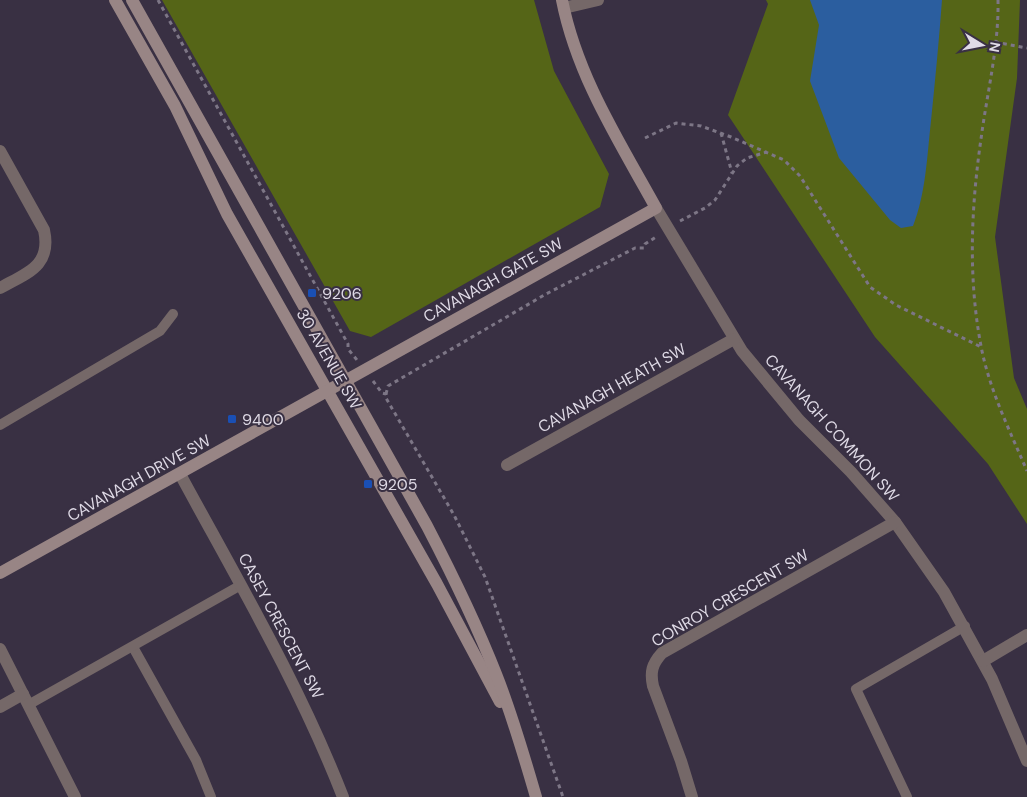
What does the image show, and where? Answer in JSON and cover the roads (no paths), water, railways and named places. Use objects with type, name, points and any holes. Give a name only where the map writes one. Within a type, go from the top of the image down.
[{"type":"main road","name":"30 AVENUE SW","points":[[115,0],[175,106],[227,214],[328,390],[517,733]]},
{"type":"main road","name":"30 AVENUE SW","points":[[132,0],[427,526],[465,601],[496,675],[517,733],[536,797]]},
{"type":"main road","name":"CAVANAGH COMMON SW","points":[[563,4],[589,86],[656,208]]},
{"type":"main road","name":"CAVANAGH GATE SW","points":[[346,381],[656,208]]},
{"type":"main road","name":"CAVANAGH DRIVE SW","points":[[0,573],[346,381]]},
{"type":"street","name":"CAVANAGH COMMON SW","points":[[563,4],[598,0]]},
{"type":"street","points":[[0,151],[44,230],[46,252],[36,266],[0,288]]},
{"type":"street","name":"CAVANAGH COMMON SW","points":[[656,208],[734,339],[799,420],[851,472],[895,522],[944,592],[965,626],[983,661],[1027,761]]},
{"type":"street","name":"CAVANAGH HEATH SW","points":[[507,465],[734,339]]},
{"type":"street","name":"CASEY CRESCENT SW","points":[[180,474],[306,707],[343,797]]},
{"type":"street","name":"CONROY CRESCENT SW","points":[[692,797],[681,761],[653,686],[651,675],[655,661],[662,653],[895,522]]},
{"type":"street","points":[[983,661],[1027,635]]},
{"type":"street","points":[[0,649],[75,797]]},
{"type":"street","points":[[0,707],[26,699]]},
{"type":"lane","points":[[0,425],[160,331],[174,314]]},
{"type":"lane","points":[[26,699],[132,646],[241,585]]},
{"type":"lane","points":[[908,797],[856,689],[965,626]]},
{"type":"lane","points":[[132,646],[196,760],[211,797]]},
{"type":"water","points":[[810,0],[942,0],[925,174],[921,201],[913,226],[901,228],[890,220],[839,158],[810,81],[819,25]]},
{"type":"place","name":"9206","points":[[312,293]]},
{"type":"place","name":"9400","points":[[232,419]]},
{"type":"place","name":"9205","points":[[368,484]]}]
